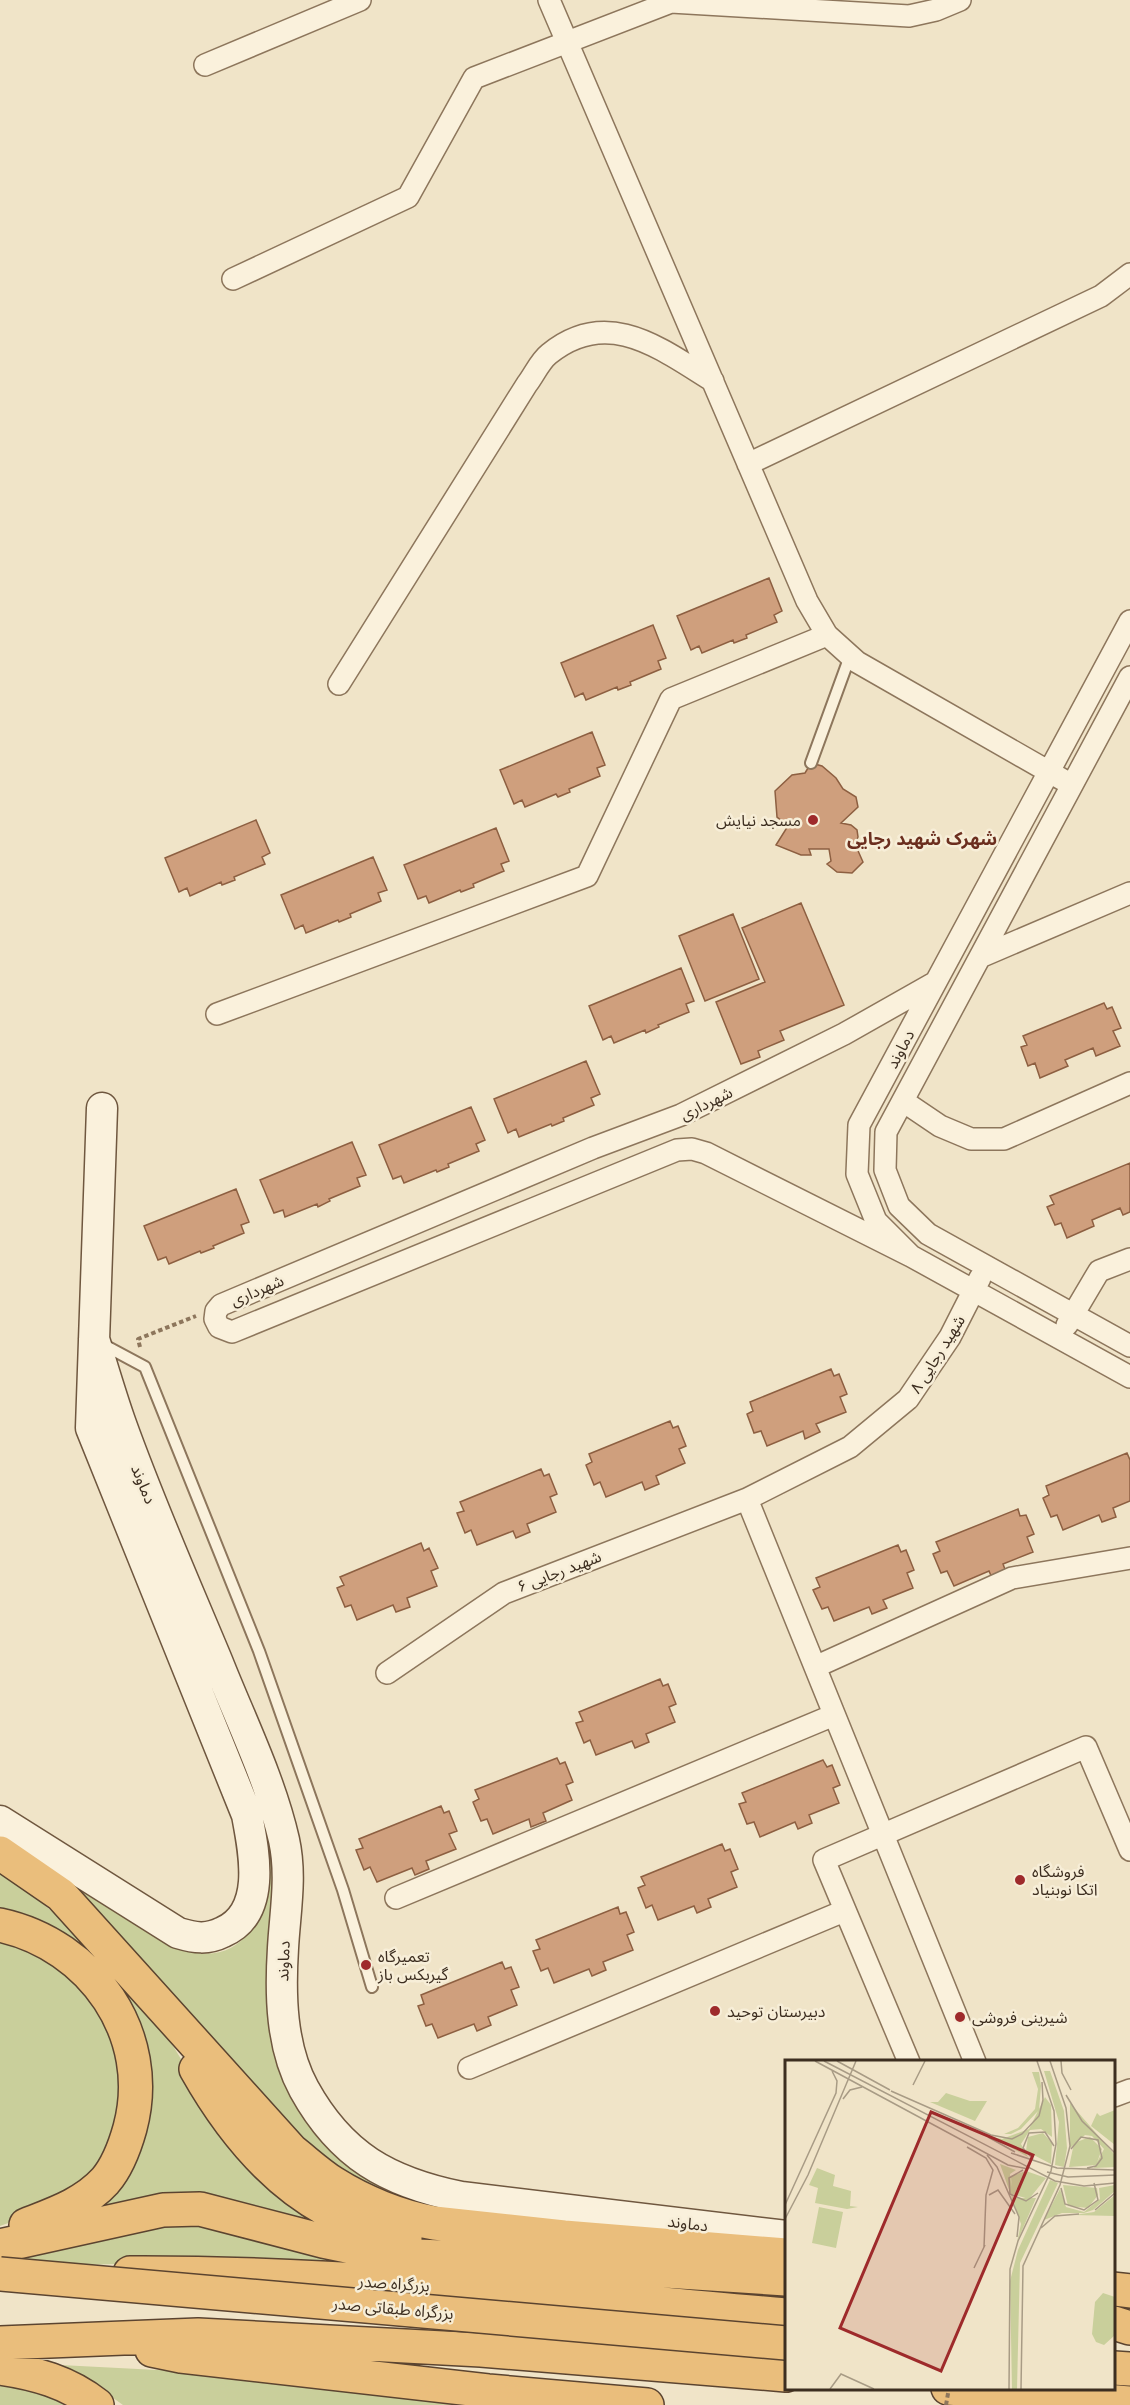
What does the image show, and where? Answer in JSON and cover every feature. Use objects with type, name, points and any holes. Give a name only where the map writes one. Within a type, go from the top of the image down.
[{"type":"highway","points":[[0,1853],[61,1895],[292,2151],[333,2183],[367,2201],[413,2219],[564,2237],[785,2255]]},
{"type":"highway","points":[[0,1925],[33,1934],[57,1947],[104,1991],[125,2030],[135,2063],[137,2091],[128,2137],[116,2166],[106,2180],[93,2193],[75,2204],[0,2234]]},
{"type":"highway","points":[[154,1998],[229,2121],[257,2154],[289,2183],[326,2209],[367,2228],[467,2258]]},
{"type":"highway","points":[[0,2246],[163,2210],[188,2208],[215,2212],[323,2241],[391,2255],[785,2279]]},
{"type":"highway","name":"بزرگراه صدر","points":[[0,2276],[228,2272],[447,2286],[785,2315]]},
{"type":"highway","name":"بزرگراه طبقاتی صدر","points":[[0,2276],[785,2343]]},
{"type":"highway","points":[[1115,2289],[1130,2291]]},
{"type":"highway","points":[[1115,2324],[1130,2328]]},
{"type":"highway","points":[[0,2343],[198,2335],[481,2350],[785,2375]]},
{"type":"highway","points":[[98,2338],[181,2356],[488,2391],[647,2405]]},
{"type":"highway","points":[[1115,2344],[1130,2346]]},
{"type":"highway","points":[[0,2368],[35,2373],[70,2387],[97,2405]]},
{"type":"highway","points":[[1115,2368],[1130,2369]]},
{"type":"highway","points":[[972,2390],[1130,2403]]},
{"type":"main road","name":"دماوند","points":[[0,1821],[178,1933],[194,1938],[212,1938],[242,1920],[250,1900],[255,1877],[253,1847],[247,1815],[91,1428],[102,1108]]},
{"type":"main road","name":"دماوند","points":[[94,1339],[121,1424],[251,1745],[278,1820],[284,1841],[288,1872],[282,1972],[284,2022],[289,2046],[303,2087],[327,2125],[353,2151],[371,2164],[395,2178],[429,2191],[460,2197],[785,2236]]},
{"type":"street","points":[[205,65],[360,0]]},
{"type":"street","points":[[549,0],[807,601],[827,635],[857,662],[1072,785]]},
{"type":"street","points":[[233,279],[408,197],[474,78],[671,2],[909,16],[936,10],[960,0]]},
{"type":"street","points":[[748,464],[1101,296],[1130,274]]},
{"type":"street","points":[[339,684],[527,384],[548,355],[579,336],[615,332],[649,342],[713,381]]},
{"type":"street","name":"دماوند","points":[[1130,621],[860,1125],[857,1174],[876,1221],[911,1256],[1130,1377]]},
{"type":"street","points":[[217,1014],[587,876],[671,699],[827,635]]},
{"type":"street","name":"دماوند","points":[[1130,677],[1122,704],[1072,785],[886,1132],[885,1161],[885,1170],[899,1206],[928,1234],[1130,1346]]},
{"type":"street","points":[[1091,694],[1122,704]]},
{"type":"street","points":[[980,957],[1130,893]]},
{"type":"street","name":"شهرداری","points":[[692,1149],[677,1150],[232,1332],[223,1330],[216,1322],[216,1311],[221,1305],[593,1148],[681,1115],[844,1034],[936,982]]},
{"type":"street","points":[[903,1101],[940,1126],[971,1139],[1004,1139],[1130,1083]]},
{"type":"street","points":[[681,1115],[692,1149],[706,1153],[911,1256]]},
{"type":"street","points":[[593,1148],[605,1179]]},
{"type":"street","points":[[1060,1338],[1099,1271],[1130,1259]]},
{"type":"street","name":"شهید رجایی ۸","points":[[747,1499],[850,1447],[908,1400],[950,1337],[986,1266]]},
{"type":"street","points":[[747,1499],[975,2060]]},
{"type":"street","name":"شهید رجایی ۶","points":[[387,1672],[504,1593],[747,1499]]},
{"type":"street","points":[[815,1667],[1012,1578],[1130,1558]]},
{"type":"street","points":[[396,1898],[834,1715]]},
{"type":"street","points":[[909,2060],[824,1860],[1086,1747],[1130,1850]]},
{"type":"street","points":[[469,2068],[844,1911]]},
{"type":"street","points":[[1115,2095],[1130,2090]]},
{"type":"lane","points":[[811,763],[850,656]]},
{"type":"lane","points":[[94,1339],[146,1367],[259,1651],[343,1890],[372,1987]]},
{"type":"path","points":[[146,1367],[138,1339],[221,1305]]},
{"type":"path","points":[[946,2405],[948,2390]]},
{"type":"green space","points":[[102,1431],[271,1824],[305,2108],[477,2217],[409,2206],[335,2175],[59,1871],[183,1948],[201,1953],[210,1954],[228,1949],[243,1939],[253,1923],[262,1896]]},
{"type":"green space","points":[[0,1870],[15,1880],[103,1955],[150,2008],[212,2110],[342,2229],[219,2203],[8,2236],[102,2198],[132,2021],[0,1915]]},
{"type":"green space","points":[[0,1934],[60,1959],[117,2037],[124,2118],[94,2175],[36,2213],[0,2226]]},
{"type":"green space","points":[[167,2217],[390,2266],[211,2262],[28,2266],[0,2263]]},
{"type":"green space","points":[[41,2364],[254,2375],[529,2405],[123,2405],[99,2388]]},
{"type":"green space","points":[[0,2380],[19,2382],[73,2405],[0,2405]]},
{"type":"building","points":[[769,578],[782,611],[774,615],[777,622],[746,635],[747,638],[734,643],[733,640],[702,653],[699,646],[691,650],[677,616]]},
{"type":"building","points":[[653,625],[666,658],[658,661],[661,669],[630,682],[631,685],[618,690],[617,687],[586,700],[583,693],[575,697],[561,663]]},
{"type":"building","points":[[592,732],[605,765],[597,768],[600,776],[569,789],[570,792],[558,797],[556,794],[525,807],[522,800],[514,804],[500,770]]},
{"type":"building","name":"مسجد نیایش","points":[[811,763],[822,766],[836,778],[843,789],[856,797],[858,807],[841,823],[851,825],[857,830],[858,837],[855,844],[863,862],[852,873],[837,872],[827,864],[831,861],[829,849],[809,849],[811,855],[801,855],[776,845],[788,826],[777,817],[775,791],[792,775],[805,773]]},
{"type":"building","points":[[256,820],[270,853],[262,857],[265,864],[234,877],[235,880],[222,885],[221,882],[190,896],[187,888],[179,892],[165,858]]},
{"type":"building","points":[[496,828],[509,861],[501,864],[504,871],[473,884],[474,887],[461,892],[460,890],[429,903],[426,896],[418,899],[404,865]]},
{"type":"building","points":[[373,857],[387,890],[378,893],[381,901],[350,914],[351,917],[306,933],[303,925],[295,929],[281,895]]},
{"type":"building","points":[[801,903],[844,1005],[780,1031],[784,1040],[758,1051],[760,1057],[741,1064],[716,1002],[765,982],[742,928]]},
{"type":"building","points":[[733,914],[759,979],[705,1001],[679,936]]},
{"type":"building","points":[[681,968],[694,1001],[686,1004],[689,1012],[658,1025],[659,1027],[646,1033],[645,1030],[614,1043],[611,1036],[603,1040],[589,1006]]},
{"type":"building","points":[[1104,1003],[1107,1009],[1112,1007],[1121,1028],[1113,1031],[1120,1046],[1096,1056],[1093,1048],[1065,1060],[1068,1066],[1040,1078],[1035,1063],[1028,1066],[1021,1047],[1027,1045],[1023,1036]]},
{"type":"building","points":[[586,1061],[600,1094],[591,1098],[594,1105],[563,1118],[564,1121],[519,1137],[516,1129],[508,1133],[494,1099]]},
{"type":"building","points":[[471,1107],[485,1140],[476,1144],[479,1151],[448,1164],[449,1167],[404,1183],[401,1176],[393,1179],[379,1145]]},
{"type":"building","points":[[352,1142],[366,1175],[357,1178],[360,1186],[329,1199],[330,1201],[318,1207],[317,1204],[285,1217],[283,1210],[274,1213],[260,1180]]},
{"type":"building","points":[[1130,1163],[1130,1212],[1123,1215],[1120,1208],[1092,1220],[1094,1226],[1067,1238],[1061,1223],[1055,1225],[1047,1207],[1054,1204],[1050,1196]]},
{"type":"building","points":[[236,1189],[249,1222],[241,1225],[244,1233],[213,1246],[214,1248],[201,1253],[200,1251],[169,1264],[166,1257],[158,1260],[144,1226]]},
{"type":"building","points":[[831,1369],[834,1376],[839,1374],[847,1394],[840,1397],[846,1412],[816,1424],[820,1432],[805,1439],[803,1431],[767,1446],[761,1431],[754,1433],[747,1414],[753,1411],[750,1402]]},
{"type":"building","points":[[670,1421],[673,1428],[678,1426],[686,1446],[679,1449],[685,1463],[656,1476],[659,1484],[645,1490],[642,1482],[606,1497],[600,1482],[594,1485],[586,1465],[592,1462],[589,1454]]},
{"type":"building","points":[[1127,1453],[1130,1460],[1130,1501],[1113,1508],[1116,1517],[1102,1522],[1099,1515],[1063,1530],[1057,1515],[1051,1517],[1043,1498],[1049,1495],[1046,1486]]},
{"type":"building","points":[[541,1469],[544,1476],[549,1474],[557,1494],[550,1497],[556,1512],[527,1524],[530,1532],[516,1538],[513,1531],[477,1545],[471,1530],[465,1533],[457,1513],[464,1511],[460,1502]]},
{"type":"building","points":[[1018,1509],[1020,1516],[1026,1515],[1034,1534],[1027,1537],[1033,1552],[1003,1564],[1006,1572],[992,1578],[989,1571],[954,1586],[947,1571],[941,1573],[933,1554],[940,1551],[936,1542]]},
{"type":"building","points":[[421,1543],[424,1551],[429,1548],[438,1568],[431,1571],[437,1586],[407,1598],[410,1607],[396,1612],[393,1605],[357,1620],[351,1605],[345,1607],[337,1588],[344,1585],[340,1577]]},
{"type":"building","points":[[898,1545],[901,1552],[906,1550],[914,1570],[907,1573],[913,1588],[883,1600],[887,1608],[872,1614],[869,1607],[834,1621],[828,1607],[822,1609],[813,1590],[820,1587],[816,1578]]},
{"type":"building","points":[[660,1679],[663,1686],[668,1684],[676,1704],[669,1707],[675,1722],[646,1734],[649,1742],[635,1748],[632,1741],[596,1755],[590,1740],[584,1743],[576,1723],[583,1721],[579,1712]]},
{"type":"building","points":[[557,1758],[560,1764],[565,1762],[573,1782],[566,1785],[572,1800],[543,1813],[546,1821],[531,1827],[529,1819],[493,1834],[487,1819],[481,1821],[473,1802],[479,1799],[475,1790]]},
{"type":"building","points":[[823,1760],[827,1767],[832,1765],[840,1785],[833,1788],[839,1803],[809,1815],[812,1823],[798,1829],[795,1822],[760,1837],[754,1822],[747,1824],[739,1804],[746,1802],[742,1793]]},
{"type":"building","points":[[441,1806],[444,1813],[449,1811],[457,1831],[449,1834],[456,1849],[426,1861],[429,1869],[415,1875],[412,1868],[377,1882],[370,1867],[364,1870],[356,1850],[363,1848],[359,1839]]},
{"type":"building","points":[[722,1844],[725,1851],[730,1849],[738,1869],[731,1872],[737,1887],[708,1899],[711,1907],[697,1913],[694,1906],[658,1920],[652,1905],[646,1908],[638,1888],[645,1885],[641,1877]]},
{"type":"building","points":[[618,1907],[620,1914],[626,1912],[634,1932],[627,1935],[633,1950],[603,1962],[606,1970],[592,1976],[589,1969],[554,1983],[548,1968],[541,1971],[533,1951],[540,1949],[536,1940]]},
{"type":"building","points":[[502,1962],[505,1969],[511,1967],[519,1987],[511,1990],[517,2005],[488,2017],[491,2025],[477,2031],[474,2024],[438,2038],[432,2024],[426,2026],[418,2006],[424,2004],[421,1995]]},
{"type":"place","name":"مسجد نیایش","points":[[813,820]]},
{"type":"place","name":"فروشگاه اتکا نوبنیاد","points":[[1020,1880]]},
{"type":"place","name":"تعمیرگاه گیربکس باز","points":[[366,1965]]},
{"type":"place","name":"دبیرستان توحید","points":[[715,2011]]},
{"type":"place","name":"شیرینی فروشی","points":[[960,2017]]},
{"type":"district","name":"شهرک شهید رجایی","points":[[922,838]]}]
